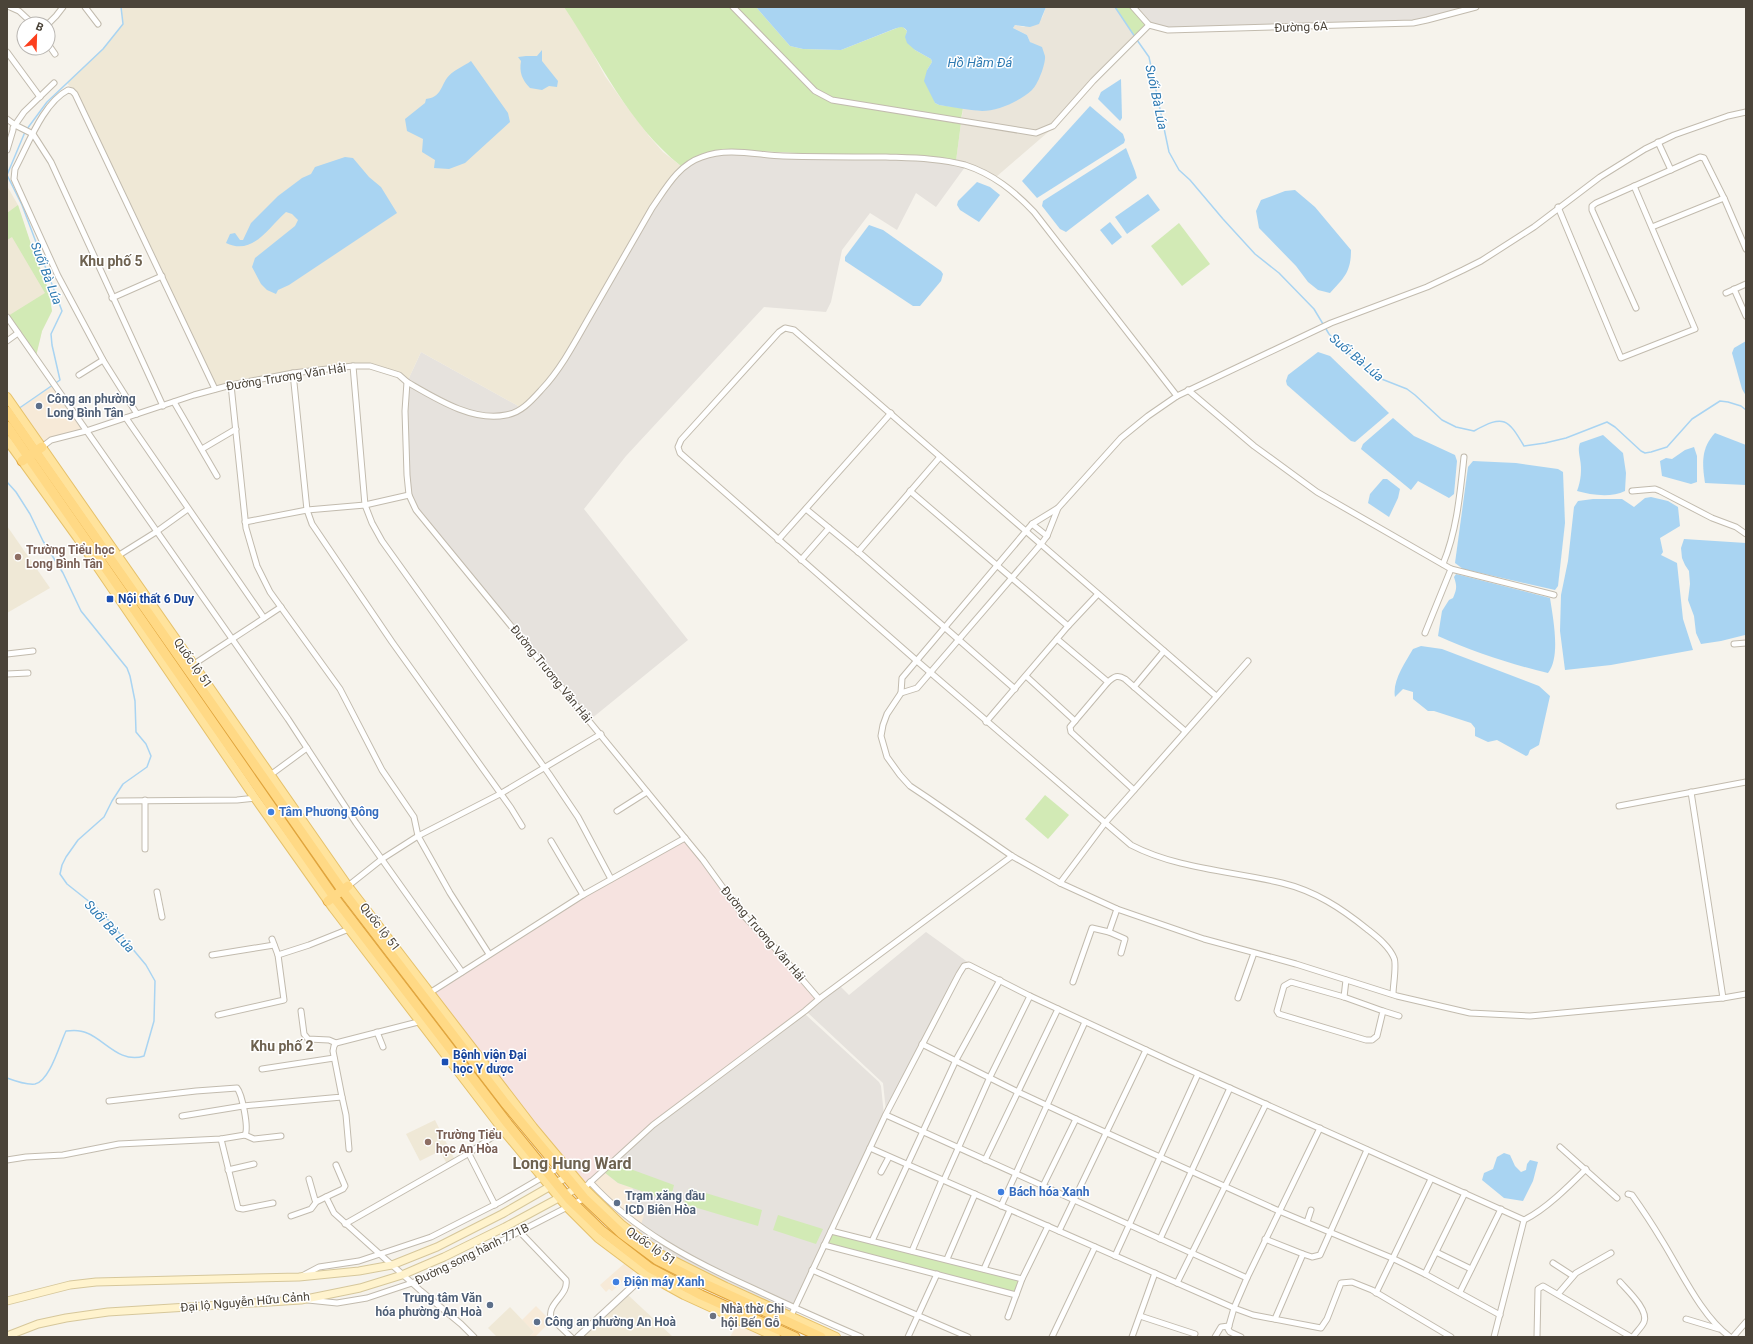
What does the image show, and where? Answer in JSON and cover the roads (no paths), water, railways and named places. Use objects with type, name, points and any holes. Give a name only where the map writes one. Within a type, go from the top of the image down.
[{"type":"highway","points":[[8,404],[13,420]]},
{"type":"highway","name":"Quốc lộ 51","points":[[13,420],[39,449],[345,888],[427,994],[505,1104],[569,1175],[583,1186],[587,1196],[618,1231],[657,1260],[703,1283],[789,1319],[821,1337]]},
{"type":"highway","name":"Quốc lộ 51","points":[[13,420],[25,459],[331,899],[506,1127],[562,1196],[570,1205],[650,1268],[760,1326],[795,1337]]},
{"type":"highway","points":[[25,459],[39,449]]},
{"type":"highway","points":[[331,899],[345,888]]},
{"type":"main road","name":"Quốc lộ 51","points":[[7,440],[25,459]]},
{"type":"main road","name":"Quốc lộ 51","points":[[331,899],[349,929],[425,1020]]},
{"type":"main road","name":"Đại lộ Nguyễn Hữu Cảnh","points":[[7,1301],[70,1285],[96,1282],[299,1277],[359,1271],[392,1265],[450,1240],[502,1214],[569,1175]]},
{"type":"main road","name":"Đại lộ Nguyễn Hữu Cảnh","points":[[7,1336],[38,1324],[108,1312],[301,1300],[360,1288],[402,1275],[444,1257],[583,1186]]},
{"type":"main road","name":"Quốc lộ 51","points":[[587,1196],[660,1254],[681,1266],[789,1319],[836,1337]]},
{"type":"main road","name":"Quốc lộ 51","points":[[570,1205],[598,1238],[643,1277],[760,1326],[776,1337]]},
{"type":"street","points":[[10,7],[19,11],[24,16]]},
{"type":"street","points":[[56,16],[63,7]]},
{"type":"street","points":[[85,7],[98,24]]},
{"type":"street","points":[[733,7],[815,91],[823,97],[832,100],[1036,132],[1053,126],[1093,81],[1149,25],[1133,7]]},
{"type":"street","name":"Đường 6A","points":[[1149,25],[1168,30],[1413,23],[1476,7]]},
{"type":"street","points":[[7,52],[40,97]]},
{"type":"street","points":[[7,150],[14,130],[12,128],[24,112],[54,83]]},
{"type":"street","points":[[137,414],[103,360],[50,261],[14,179],[15,169],[41,118],[62,93],[68,90],[72,91],[115,177],[215,389]]},
{"type":"street","points":[[1746,112],[1728,116],[1658,142],[1615,166],[1512,241],[1463,270],[1427,287],[1331,323],[1188,390],[1148,416],[1120,438],[1058,508],[1032,524],[1026,531],[902,678],[901,693],[887,714],[882,731],[883,744],[892,766],[910,786],[1012,856],[1060,883],[1116,909],[1204,939],[1393,994],[1470,1013],[1530,1016],[1723,998],[1746,994]]},
{"type":"street","points":[[7,119],[33,134],[51,162],[112,298],[163,406]]},
{"type":"street","points":[[1658,142],[1671,170]]},
{"type":"street","points":[[407,382],[463,411],[497,416],[507,415],[524,407],[543,388],[562,361],[652,208],[668,184],[683,167],[692,161],[716,152],[736,152],[783,156],[937,160],[964,165],[983,172],[1015,192],[1034,212],[1177,396]]},
{"type":"street","points":[[1636,308],[1592,210],[1592,206],[1596,203],[1671,170],[1700,158],[1704,158],[1724,198],[1746,249]]},
{"type":"street","points":[[1558,207],[1621,358],[1695,329],[1634,186]]},
{"type":"street","points":[[1652,227],[1724,198]]},
{"type":"street","points":[[112,298],[162,276]]},
{"type":"street","points":[[1726,292],[1746,284]]},
{"type":"street","points":[[1734,289],[1746,316]]},
{"type":"street","points":[[7,317],[307,748],[382,860],[462,972]]},
{"type":"street","points":[[1216,696],[794,330],[785,328],[778,332],[681,440],[678,447],[680,453],[986,722],[1131,845],[1146,853],[1168,861],[1276,882],[1300,888],[1318,896],[1345,912],[1386,946],[1395,959],[1393,994]]},
{"type":"street","points":[[7,341],[18,333]]},
{"type":"street","points":[[79,375],[103,360]]},
{"type":"street","points":[[353,366],[365,505],[372,523],[382,540],[545,768],[578,817],[611,879]]},
{"type":"street","name":"Đường Trương Văn Hải","points":[[39,449],[51,440],[86,431],[231,385],[292,373],[353,366],[377,367],[399,375],[407,382],[405,426],[406,475],[409,496],[416,510],[703,860],[742,914],[774,947],[819,999]]},
{"type":"street","points":[[292,373],[307,510],[315,529],[392,642],[522,826]]},
{"type":"street","points":[[231,385],[245,522],[253,553],[263,580],[340,689],[382,770],[414,817],[418,836],[450,893],[489,954]]},
{"type":"street","points":[[1188,390],[1254,446],[1317,492],[1451,569],[1554,595]]},
{"type":"street","points":[[174,402],[217,476]]},
{"type":"street","points":[[778,540],[891,413]]},
{"type":"street","points":[[126,418],[264,618]]},
{"type":"street","points":[[202,449],[236,429]]},
{"type":"street","points":[[858,552],[940,457]]},
{"type":"street","points":[[1443,564],[1448,551],[1458,512],[1464,457]]},
{"type":"street","points":[[1632,491],[1654,489],[1660,491],[1746,534]]},
{"type":"street","points":[[910,491],[1068,626]]},
{"type":"street","points":[[245,522],[307,510],[365,505],[409,496]]},
{"type":"street","points":[[901,693],[917,688],[1012,578],[1047,536],[1058,508]]},
{"type":"street","points":[[115,558],[156,532],[188,509]]},
{"type":"street","points":[[806,509],[858,552],[1015,689]]},
{"type":"street","points":[[1032,524],[1047,536]]},
{"type":"street","points":[[801,560],[829,528]]},
{"type":"street","points":[[1425,634],[1451,569]]},
{"type":"street","points":[[986,722],[1068,626],[1098,594]]},
{"type":"street","points":[[191,666],[281,607]]},
{"type":"street","points":[[1057,639],[1108,682]]},
{"type":"street","points":[[1734,644],[1746,644]]},
{"type":"street","points":[[7,654],[32,651]]},
{"type":"street","points":[[1134,687],[1164,651]]},
{"type":"street","points":[[1060,883],[1105,823],[1248,661]]},
{"type":"street","points":[[7,674],[28,672]]},
{"type":"street","points":[[1026,676],[1075,721]]},
{"type":"street","points":[[1134,790],[1071,732],[1070,727],[1108,682],[1115,676],[1120,676],[1185,731]]},
{"type":"street","points":[[345,888],[382,860],[418,836],[500,794],[601,734]]},
{"type":"street","points":[[267,777],[307,748]]},
{"type":"street","points":[[1618,806],[1746,782]]},
{"type":"street","points":[[617,811],[647,792]]},
{"type":"street","points":[[1691,792],[1723,998]]},
{"type":"street","points":[[119,801],[237,800],[259,796]]},
{"type":"street","points":[[145,800],[145,849]]},
{"type":"street","points":[[427,994],[583,895],[685,838]]},
{"type":"street","points":[[551,841],[583,895]]},
{"type":"street","points":[[860,1337],[703,1265],[635,1223],[603,1196],[583,1186],[653,1125],[805,1012],[819,999],[1012,856]]},
{"type":"street","points":[[157,892],[162,917]]},
{"type":"street","points":[[1109,932],[1116,909]]},
{"type":"street","points":[[1073,982],[1092,928],[1109,932],[1125,939],[1121,953]]},
{"type":"street","points":[[278,956],[349,929]]},
{"type":"street","points":[[218,1015],[284,1000],[278,956],[272,939]]},
{"type":"street","points":[[212,955],[274,945]]},
{"type":"street","points":[[1238,998],[1254,953]]},
{"type":"street","points":[[789,1319],[870,1148],[922,1044],[959,974],[964,966],[969,965],[1030,996],[1198,1074],[1524,1220]]},
{"type":"street","points":[[872,1241],[956,1060],[1000,980]]},
{"type":"street","points":[[1344,997],[1346,980]]},
{"type":"street","points":[[1383,1011],[1377,1036],[1372,1040],[1366,1040],[1279,1014],[1277,1011],[1284,986],[1291,982],[1344,997],[1399,1016]]},
{"type":"street","points":[[912,1250],[990,1077],[1030,996]]},
{"type":"street","points":[[985,1160],[1058,1009]]},
{"type":"street","points":[[301,1011],[304,1034],[308,1039],[329,1040],[336,1043],[425,1020]]},
{"type":"street","points":[[1001,1206],[1086,1022]]},
{"type":"street","points":[[377,1032],[383,1047]]},
{"type":"street","points":[[336,1043],[334,1046],[334,1058],[346,1115],[349,1149]]},
{"type":"street","points":[[922,1044],[1076,1119],[1279,1211],[1392,1258],[1460,1292],[1500,1315]]},
{"type":"street","points":[[1059,1231],[1146,1050]]},
{"type":"street","points":[[262,1069],[334,1058]]},
{"type":"street","points":[[1115,1256],[1198,1074]]},
{"type":"street","points":[[1160,1239],[1230,1088]]},
{"type":"street","points":[[109,1101],[196,1090],[239,1089],[247,1130],[245,1135]]},
{"type":"street","points":[[182,1116],[243,1106],[342,1097]]},
{"type":"street","points":[[1177,1283],[1266,1104]]},
{"type":"street","points":[[886,1115],[1247,1278]]},
{"type":"street","points":[[1043,1186],[1076,1119]]},
{"type":"street","points":[[345,1224],[469,1154],[506,1127]]},
{"type":"street","points":[[1241,1337],[1230,1332],[1229,1326],[1234,1308],[1279,1211],[1320,1128]]},
{"type":"street","points":[[7,1160],[26,1157],[63,1155],[119,1144],[221,1139],[245,1135],[254,1139],[281,1136]]},
{"type":"street","points":[[221,1139],[238,1208],[243,1209],[273,1203]]},
{"type":"street","points":[[1560,1147],[1617,1198]]},
{"type":"street","points":[[870,1148],[1253,1315],[1321,1328],[1327,1319],[1341,1283],[1352,1282],[1376,1292],[1451,1337]]},
{"type":"street","points":[[1266,1239],[1312,1257],[1320,1255],[1367,1150]]},
{"type":"street","points":[[469,1154],[495,1205]]},
{"type":"street","points":[[881,1172],[890,1156]]},
{"type":"street","points":[[228,1170],[254,1164]]},
{"type":"street","points":[[292,1216],[311,1209],[316,1201],[343,1189],[345,1186],[336,1165]]},
{"type":"street","points":[[299,1277],[319,1267],[358,1261],[431,1237],[495,1205],[561,1166]]},
{"type":"street","points":[[1494,1337],[1524,1220],[1531,1216],[1586,1170]]},
{"type":"street","points":[[309,1179],[316,1201]]},
{"type":"street","points":[[1376,1292],[1431,1179]]},
{"type":"street","points":[[1425,1274],[1465,1193]]},
{"type":"street","points":[[947,1259],[975,1194]]},
{"type":"street","points":[[1628,1194],[1632,1195],[1657,1232],[1695,1294],[1720,1329],[1730,1337]]},
{"type":"street","name":"Đường song hành 771B","points":[[301,1300],[338,1303],[367,1298],[412,1283],[520,1232],[587,1196]]},
{"type":"street","points":[[326,1197],[334,1213],[345,1224],[402,1275],[462,1324],[474,1337]]},
{"type":"street","points":[[1460,1292],[1501,1209]]},
{"type":"street","points":[[984,1269],[1010,1210]]},
{"type":"street","points":[[1307,1222],[1312,1210]]},
{"type":"street","points":[[1008,1317],[1022,1278],[1048,1226]]},
{"type":"street","points":[[831,1231],[1022,1278]]},
{"type":"street","points":[[520,1232],[566,1280],[566,1288],[554,1304],[550,1315],[551,1318],[571,1337]]},
{"type":"street","points":[[660,1254],[667,1244]]},
{"type":"street","points":[[824,1245],[1016,1295]]},
{"type":"street","points":[[1052,1337],[1095,1247]]},
{"type":"street","points":[[1436,1252],[1471,1269]]},
{"type":"street","points":[[1558,1294],[1573,1276],[1611,1252]]},
{"type":"street","points":[[1275,1319],[1303,1254]]},
{"type":"street","points":[[1553,1263],[1573,1276]]},
{"type":"street","points":[[812,1270],[968,1337]]},
{"type":"street","points":[[1132,1337],[1155,1273]]},
{"type":"street","points":[[908,1337],[937,1274]]},
{"type":"street","points":[[578,1337],[643,1277]]},
{"type":"street","points":[[1537,1337],[1538,1290],[1543,1286],[1632,1337],[1644,1322],[1645,1314],[1640,1305],[1620,1282]]},
{"type":"street","points":[[1140,1316],[1195,1334]]},
{"type":"street","points":[[1686,1319],[1720,1329]]},
{"type":"street","points":[[1733,1337],[1746,1322]]},
{"type":"street","points":[[1215,1337],[1221,1327],[1229,1326]]},
{"type":"water","name":"Hồ Hầm Đá","points":[[756,7],[1046,7],[1039,24],[1030,27],[1015,25],[1013,28],[1027,35],[1030,42],[1042,47],[1045,59],[1039,79],[1032,90],[1008,105],[988,111],[982,111],[939,105],[935,103],[924,81],[927,70],[932,62],[931,59],[915,50],[907,43],[905,37],[907,31],[903,27],[894,29],[841,50],[803,49],[790,46]]},
{"type":"water","points":[[542,50],[542,61],[558,81],[557,87],[549,86],[542,90],[530,88],[525,82],[520,69],[521,61],[518,57],[537,56]]},
{"type":"water","points":[[471,61],[508,113],[510,122],[465,163],[449,169],[434,168],[435,160],[422,152],[423,139],[407,131],[405,119],[425,103],[426,99],[435,96],[440,92],[447,78],[452,73]]},
{"type":"water","points":[[1121,79],[1122,118],[1120,121],[1098,99],[1101,92]]},
{"type":"water","points":[[1090,106],[1123,134],[1125,140],[1124,143],[1037,198],[1022,181]]},
{"type":"water","points":[[1126,148],[1137,178],[1066,232],[1060,229],[1042,206],[1043,201]]},
{"type":"water","points":[[345,157],[353,158],[369,177],[381,187],[397,213],[289,285],[278,290],[276,294],[267,290],[261,284],[252,267],[255,258],[295,226],[298,220],[292,214],[286,212],[259,238],[244,246],[236,246],[226,243],[230,234],[235,233],[240,240],[243,240],[251,223],[278,196],[302,178],[311,174],[315,167]]},
{"type":"water","points":[[977,182],[990,187],[1000,195],[979,222],[960,210],[957,205],[958,201]]},
{"type":"water","points":[[1295,190],[1315,207],[1351,250],[1350,264],[1346,274],[1330,293],[1318,290],[1308,282],[1296,266],[1259,228],[1256,211],[1261,200],[1285,191]]},
{"type":"water","points":[[1148,194],[1160,210],[1127,234],[1115,217]]},
{"type":"water","points":[[1110,222],[1122,237],[1112,245],[1100,230]]},
{"type":"water","points":[[869,225],[883,230],[941,271],[943,274],[941,281],[920,306],[913,306],[845,261],[845,257]]},
{"type":"water","points":[[1746,341],[1746,396],[1742,389],[1732,353],[1734,348]]},
{"type":"water","points":[[1318,352],[1330,356],[1389,413],[1355,442],[1351,441],[1287,385],[1286,381],[1288,375]]},
{"type":"water","points":[[1393,418],[1414,436],[1455,455],[1457,461],[1454,494],[1449,498],[1418,481],[1411,490],[1361,449],[1363,444]]},
{"type":"water","points":[[1715,433],[1746,445],[1746,485],[1705,483],[1703,462],[1705,450],[1707,444]]},
{"type":"water","points":[[1603,435],[1623,453],[1626,473],[1625,491],[1614,495],[1595,495],[1577,491],[1581,475],[1579,451],[1580,443]]},
{"type":"water","points":[[1694,447],[1697,456],[1697,482],[1691,484],[1662,476],[1660,461],[1666,458],[1672,459],[1685,450]]},
{"type":"water","points":[[1473,461],[1516,463],[1558,469],[1563,472],[1565,523],[1558,586],[1555,590],[1463,569],[1455,563],[1468,467]]},
{"type":"water","points":[[1383,479],[1387,479],[1400,489],[1398,498],[1389,517],[1368,503],[1370,494]]},
{"type":"water","points":[[1651,497],[1668,501],[1678,507],[1680,526],[1660,538],[1663,552],[1661,555],[1677,563],[1683,619],[1693,650],[1611,665],[1565,670],[1560,631],[1561,595],[1568,561],[1574,507],[1578,501],[1593,499],[1622,499],[1634,507],[1645,498]]},
{"type":"water","points":[[1684,539],[1746,543],[1745,635],[1701,644],[1696,633],[1694,616],[1688,600],[1690,584],[1689,571],[1682,558],[1681,548]]},
{"type":"water","points":[[1456,574],[1550,598],[1555,648],[1552,666],[1548,673],[1492,657],[1438,636],[1442,611],[1449,600],[1453,598],[1455,592],[1456,585],[1454,577]]},
{"type":"water","points":[[1421,646],[1442,649],[1539,686],[1550,696],[1539,745],[1530,750],[1526,756],[1497,740],[1488,742],[1475,736],[1475,728],[1471,723],[1434,711],[1428,711],[1413,699],[1413,692],[1403,689],[1395,697],[1395,685],[1403,666],[1413,649]]},
{"type":"water","points":[[1504,1153],[1510,1155],[1515,1166],[1521,1172],[1526,1170],[1527,1164],[1530,1160],[1538,1162],[1533,1181],[1523,1201],[1504,1198],[1482,1180],[1484,1173],[1493,1169],[1497,1157]]},
{"type":"waterway","name":"Suối Bà Lúa","points":[[27,129],[47,102],[103,49],[123,24],[121,7]]},
{"type":"waterway","name":"Suối Bà Lúa","points":[[1115,7],[1135,37]]},
{"type":"waterway","name":"Suối Bà Lúa","points":[[1137,40],[1149,57],[1169,152],[1179,170],[1190,180],[1255,254],[1279,273],[1314,309],[1329,334],[1340,346],[1379,378],[1407,389],[1442,420],[1456,427],[1474,431],[1492,422],[1504,422],[1514,430],[1524,446],[1566,438],[1607,422],[1645,453],[1667,447],[1692,419],[1720,401],[1741,406],[1746,410]]},
{"type":"waterway","name":"Suối Bà Lúa","points":[[7,175],[25,132]]},
{"type":"waterway","name":"Suối Bà Lúa","points":[[7,175],[22,205],[62,311],[51,334],[60,380],[18,409]]},
{"type":"waterway","name":"Suối Bà Lúa","points":[[7,482],[16,492],[30,514],[43,541],[63,573],[81,611],[127,668],[130,676],[135,701],[136,732],[146,744],[151,756],[147,767],[123,784],[104,817],[78,840],[66,857],[60,874],[67,884],[96,907],[111,923],[146,965],[155,981],[154,1021],[144,1056],[135,1058],[128,1057],[113,1050],[94,1036],[85,1032],[77,1030],[66,1031],[50,1069],[40,1081],[35,1084],[28,1084],[7,1078]]},
{"type":"place","name":"Công an phường Long Bình Tân","points":[[39,406]]},
{"type":"place","name":"Trường Tiểu học Long Bình Tân","points":[[18,557]]},
{"type":"place","name":"Nội thất 6 Duy","points":[[110,599]]},
{"type":"place","name":"Tâm Phương Đông","points":[[271,812]]},
{"type":"place","name":"Bệnh viện Đại học Y dược","points":[[445,1062]]},
{"type":"place","name":"Trường Tiểu học An Hòa","points":[[428,1142]]},
{"type":"place","name":"Bách hóa Xanh","points":[[1001,1192]]},
{"type":"place","name":"Trạm xăng dầu ICD Biên Hòa","points":[[617,1203]]},
{"type":"place","name":"Điện máy Xanh","points":[[616,1282]]},
{"type":"place","name":"Trung tâm Văn hóa phường An Hoà","points":[[490,1305]]},
{"type":"place","name":"Nhà thờ Chi hội Bến Gỗ","points":[[713,1316]]},
{"type":"place","name":"Công an phường An Hoà","points":[[537,1322]]},
{"type":"district","name":"Khu phố 5","points":[[111,261]]},
{"type":"district","name":"Khu phố 2","points":[[282,1046]]},
{"type":"district","name":"Long Hung Ward","points":[[572,1163]]}]
